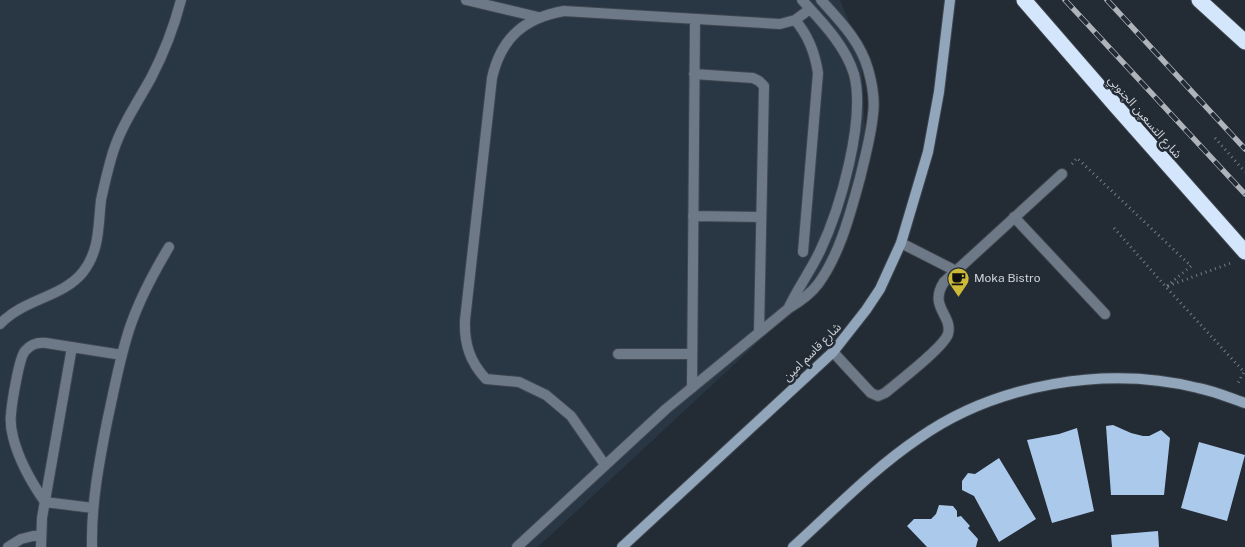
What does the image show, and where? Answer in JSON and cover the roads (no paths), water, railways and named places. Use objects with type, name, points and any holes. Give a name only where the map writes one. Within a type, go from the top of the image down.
[{"type":"highway","name":"شارع التسعين الجنوبي","points":[[1024,0],[1115,105],[1241,256]]},
{"type":"highway","points":[[1199,0],[1245,42]]},
{"type":"main road","name":"شارع قاسم امين","points":[[622,547],[833,352],[866,310],[891,267],[901,243],[928,152],[939,92],[950,0]]},
{"type":"main road","points":[[793,547],[900,452],[941,424],[986,402],[1061,384],[1116,379],[1171,383],[1199,388],[1245,403]]},
{"type":"street","points":[[0,324],[29,303],[64,288],[82,273],[90,262],[98,236],[101,200],[111,157],[135,103],[163,54],[173,28],[180,0]]},
{"type":"street","points":[[466,0],[538,17]]},
{"type":"street","points":[[789,308],[820,251],[839,202],[856,131],[858,100],[854,74],[842,49],[802,0]]},
{"type":"street","points":[[517,547],[666,409],[789,308],[804,299],[826,272],[849,217],[869,143],[874,113],[873,91],[868,68],[860,47],[821,0]]},
{"type":"street","points":[[605,466],[571,416],[546,395],[519,382],[486,379],[473,362],[466,342],[465,320],[492,78],[497,59],[507,41],[527,23],[538,17],[564,11],[780,24],[795,20],[810,10]]},
{"type":"street","points":[[692,388],[694,19]]},
{"type":"street","points":[[795,20],[803,28],[813,49],[818,74],[803,252]]},
{"type":"street","points":[[694,74],[753,78],[764,86],[759,332]]},
{"type":"street","points":[[833,352],[871,393],[878,396],[885,393],[945,340],[948,326],[940,307],[939,294],[944,282],[1062,174]]},
{"type":"street","points":[[693,216],[761,217]]},
{"type":"street","points":[[1014,217],[1105,314]]},
{"type":"street","points":[[901,243],[956,271]]},
{"type":"street","points":[[92,547],[93,508],[102,450],[122,355],[134,315],[144,292],[169,247]]},
{"type":"street","points":[[45,502],[29,477],[17,450],[11,426],[12,405],[26,350],[40,342],[122,355]]},
{"type":"street","points":[[42,547],[41,534],[45,502],[72,347]]},
{"type":"street","points":[[618,354],[692,354]]},
{"type":"street","points":[[45,502],[93,508]]},
{"type":"street","points":[[8,547],[21,539],[41,534]]},
{"type":"railway","points":[[1065,0],[1245,194]]},
{"type":"railway","points":[[1107,0],[1245,149]]},
{"type":"place","name":"Moka Bistro","points":[[958,297]]}]
